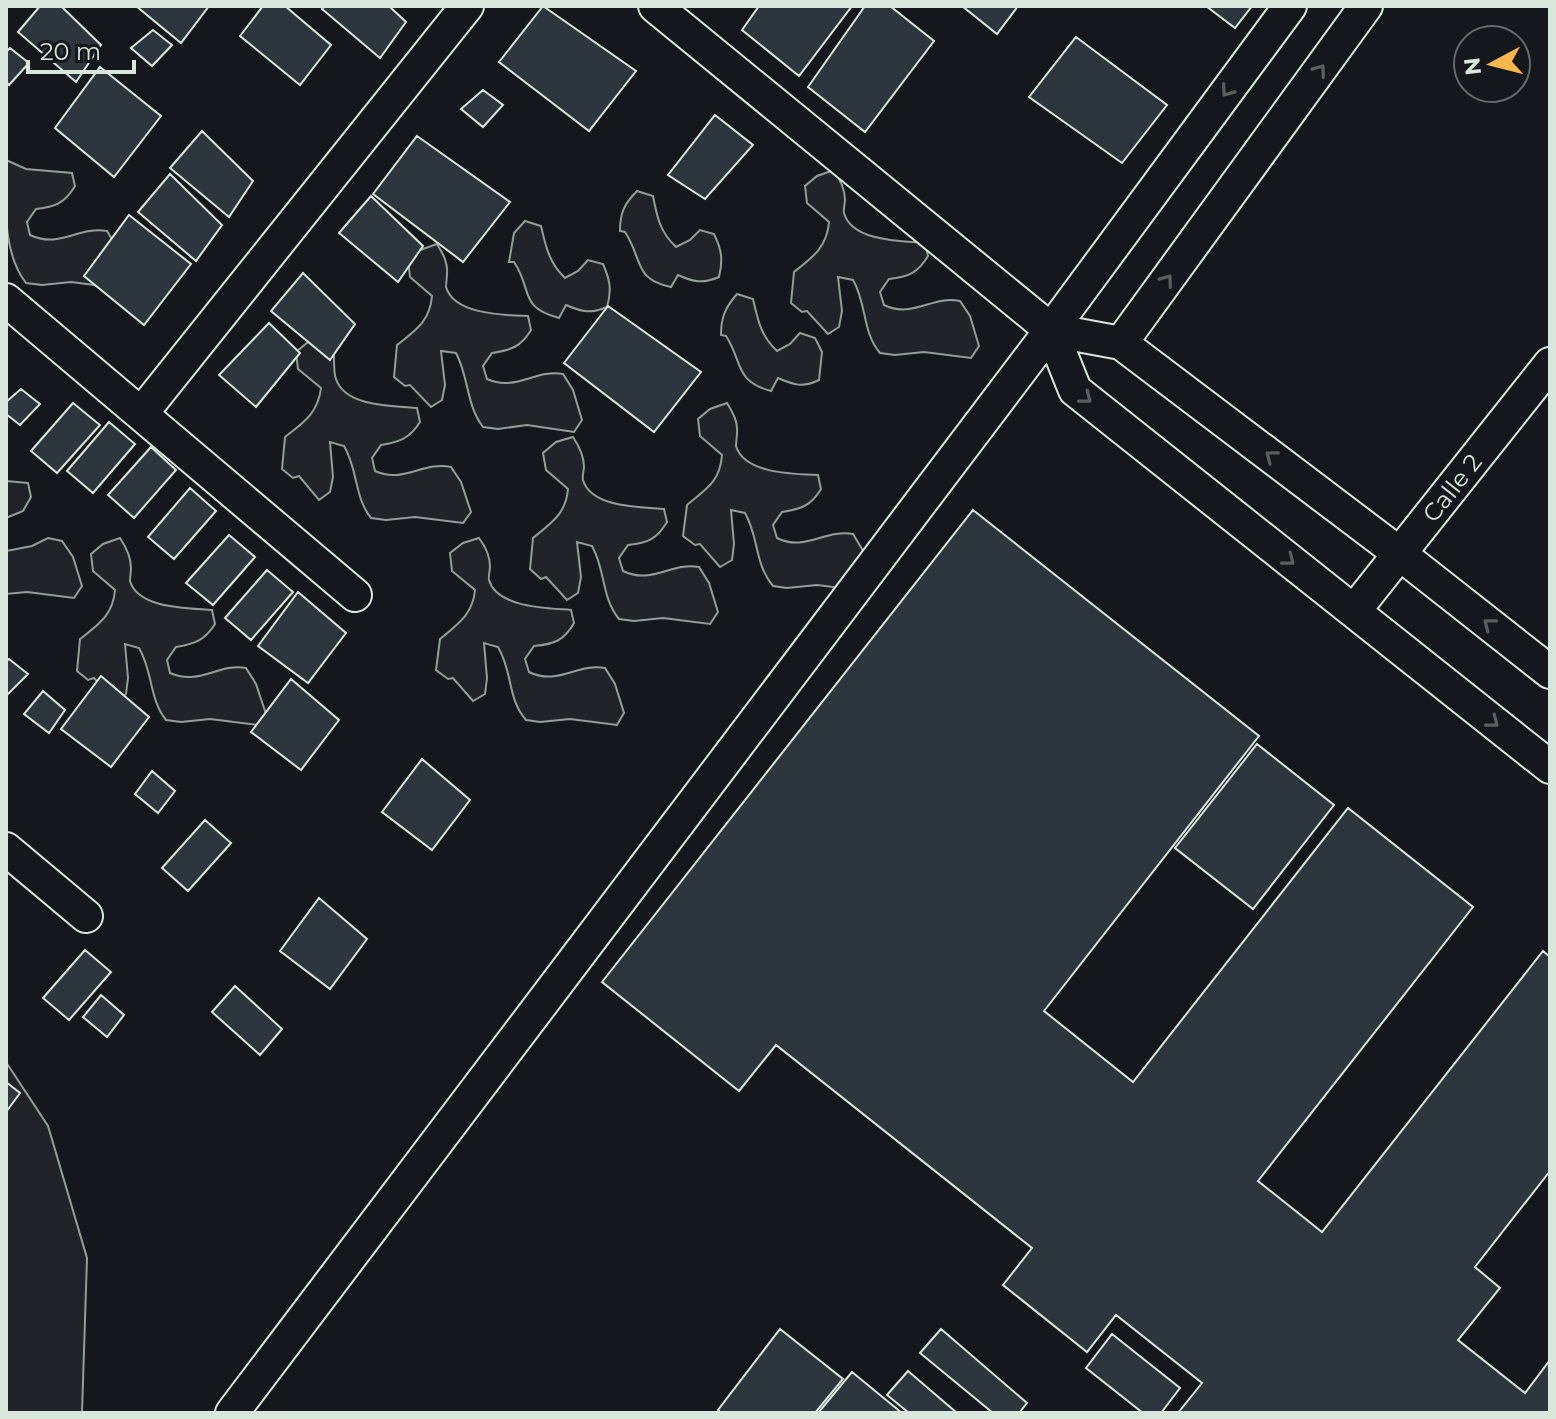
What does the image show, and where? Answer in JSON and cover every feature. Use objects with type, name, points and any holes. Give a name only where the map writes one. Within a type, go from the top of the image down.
[{"type":"street","points":[[141,414],[467,6]]},
{"type":"street","points":[[655,6],[1051,330],[1121,343],[1550,672]]},
{"type":"street","points":[[245,1408],[1290,6]]},
{"type":"street","points":[[1121,343],[1362,7]]},
{"type":"street","points":[[6,300],[355,595]]},
{"type":"street","points":[[1051,330],[1075,390],[1550,767]]},
{"type":"street","name":"Calle 2","points":[[1354,611],[1550,364]]},
{"type":"street","points":[[6,849],[86,916]]},
{"type":"shaded area","points":[[6,160],[26,169],[72,173],[75,186],[71,192],[59,203],[36,209],[27,222],[30,235],[51,240],[87,231],[107,231],[116,246],[118,288],[71,282],[26,283],[12,256],[9,240]]},
{"type":"shaded area","points":[[834,170],[844,192],[844,213],[857,230],[879,238],[925,243],[928,256],[920,266],[907,275],[889,279],[880,292],[884,305],[904,309],[940,301],[960,301],[970,316],[979,346],[971,358],[924,352],[880,353],[870,336],[853,280],[838,277],[842,311],[839,327],[828,334],[807,311],[802,312],[791,303],[794,272],[813,256],[828,231],[829,222],[807,203],[805,186],[817,176]]},
{"type":"shaded area","points":[[637,191],[653,196],[660,224],[676,247],[700,230],[714,234],[721,255],[719,277],[698,281],[678,275],[671,287],[650,279],[644,273],[631,242],[625,232],[620,231],[624,209]]},
{"type":"shaded area","points":[[525,221],[541,226],[552,260],[565,278],[578,271],[588,260],[603,264],[610,285],[607,307],[586,311],[566,305],[559,318],[537,309],[528,296],[520,272],[514,262],[509,262],[514,233]]},
{"type":"shaded area","points":[[437,244],[447,266],[446,287],[459,303],[481,312],[528,316],[531,330],[523,340],[510,349],[492,353],[483,366],[487,379],[507,383],[543,374],[563,374],[573,390],[582,420],[574,432],[527,425],[498,429],[483,427],[473,410],[456,353],[441,351],[445,385],[442,400],[431,407],[410,385],[405,386],[394,377],[397,345],[425,319],[431,305],[432,296],[410,277],[408,260],[420,250]]},
{"type":"shaded area","points":[[737,294],[753,299],[764,334],[777,351],[790,344],[800,333],[815,338],[822,352],[819,380],[798,385],[778,378],[771,391],[759,387],[745,376],[726,336],[721,335],[724,313]]},
{"type":"shaded area","points":[[308,342],[333,348],[336,379],[349,395],[371,403],[417,408],[420,422],[404,438],[381,445],[372,458],[375,471],[395,475],[431,467],[451,467],[461,482],[471,512],[463,523],[415,517],[371,518],[362,501],[344,446],[330,442],[333,477],[330,492],[319,500],[299,476],[293,478],[282,469],[285,437],[309,416],[317,404],[321,388],[298,369],[296,352]]},
{"type":"shaded area","points":[[727,403],[737,425],[736,446],[749,462],[771,471],[818,475],[821,489],[813,499],[800,508],[782,512],[773,525],[777,538],[797,543],[833,534],[853,534],[862,549],[872,579],[864,591],[817,585],[773,586],[759,559],[753,531],[745,513],[731,510],[732,560],[720,567],[700,544],[695,545],[683,536],[687,505],[706,489],[721,464],[722,455],[700,436],[698,419],[710,409]]},
{"type":"shaded area","points":[[573,437],[583,459],[583,480],[596,496],[618,504],[664,509],[667,522],[660,532],[646,541],[628,545],[619,558],[623,571],[643,576],[679,567],[699,567],[709,583],[718,612],[710,624],[663,618],[619,619],[609,602],[592,546],[577,542],[581,577],[578,593],[567,600],[546,577],[541,579],[530,569],[533,538],[561,512],[567,498],[568,489],[546,470],[543,453],[556,442]]},
{"type":"shaded area","points":[[6,481],[28,483],[31,497],[23,511],[6,518]]},
{"type":"shaded area","points":[[48,538],[62,541],[73,557],[82,586],[74,598],[27,592],[6,594],[6,551],[32,546]]},
{"type":"shaded area","points":[[120,538],[130,560],[130,581],[143,597],[165,605],[212,610],[215,624],[199,640],[176,647],[167,660],[170,673],[191,677],[227,668],[246,668],[256,684],[266,714],[258,725],[210,719],[166,720],[157,703],[139,648],[125,644],[126,694],[114,701],[94,678],[88,680],[77,671],[80,639],[108,613],[114,599],[115,590],[93,571],[91,554],[103,544]]},
{"type":"shaded area","points":[[479,538],[489,559],[489,580],[502,596],[524,605],[571,610],[574,623],[566,634],[553,643],[534,646],[525,659],[529,672],[549,677],[585,668],[605,668],[615,684],[624,713],[617,725],[570,719],[526,720],[516,703],[498,647],[484,643],[485,694],[473,701],[453,678],[448,679],[436,670],[440,639],[468,612],[475,590],[452,571],[450,553],[463,543]]},
{"type":"shaded area","points":[[6,1062],[48,1126],[87,1258],[82,1413],[6,1413]]},
{"type":"building","points":[[40,6],[61,6],[101,45],[76,82],[18,32]]},
{"type":"building","points":[[136,6],[209,6],[181,43]]},
{"type":"building","points":[[263,6],[285,6],[331,45],[300,85],[240,36]]},
{"type":"building","points":[[325,6],[389,6],[406,22],[380,58],[322,9]]},
{"type":"building","points":[[543,6],[636,71],[589,131],[499,62]]},
{"type":"building","points":[[759,6],[852,6],[799,76],[742,30]]},
{"type":"building","points":[[865,6],[890,6],[934,41],[865,132],[808,87]]},
{"type":"building","points":[[962,6],[1018,6],[997,34]]},
{"type":"building","points":[[1206,6],[1252,6],[1235,28]]},
{"type":"building","points":[[153,30],[172,45],[152,66],[131,48]]},
{"type":"building","points":[[1076,37],[1167,105],[1122,163],[1029,97]]},
{"type":"building","points":[[10,48],[29,63],[9,85],[6,82],[6,52]]},
{"type":"building","points":[[100,67],[161,116],[114,177],[55,128]]},
{"type":"building","points":[[483,90],[503,105],[483,127],[461,109]]},
{"type":"building","points":[[715,115],[753,145],[705,199],[668,175]]},
{"type":"building","points":[[202,131],[253,181],[229,217],[170,168]]},
{"type":"building","points":[[417,136],[510,202],[463,262],[373,194]]},
{"type":"building","points":[[170,174],[222,225],[196,261],[138,212]]},
{"type":"building","points":[[371,196],[423,246],[398,282],[339,233]]},
{"type":"building","points":[[129,215],[191,264],[144,325],[84,276]]},
{"type":"building","points":[[303,273],[355,324],[330,360],[271,311]]},
{"type":"building","points":[[608,306],[701,372],[654,432],[564,363]]},
{"type":"building","points":[[269,323],[300,353],[256,407],[219,375]]},
{"type":"building","points":[[21,389],[40,404],[20,425],[6,414],[6,402]]},
{"type":"building","points":[[73,403],[100,425],[57,473],[31,451]]},
{"type":"building","points":[[109,422],[135,444],[93,493],[67,471]]},
{"type":"building","points":[[151,447],[176,470],[134,518],[108,495]]},
{"type":"building","points":[[190,488],[216,511],[174,559],[148,537]]},
{"type":"building","points":[[973,510],[1259,736],[1044,1011],[1133,1082],[1348,808],[1473,907],[1258,1181],[1322,1232],[1543,951],[1550,957],[1550,1171],[1475,1267],[1500,1288],[1458,1340],[1525,1393],[1550,1360],[1550,1413],[1178,1413],[1202,1383],[1116,1315],[1087,1352],[1003,1285],[1032,1248],[776,1045],[739,1091],[602,982]]},
{"type":"building","points":[[229,535],[255,557],[213,605],[186,583]]},
{"type":"building","points":[[267,570],[293,592],[251,640],[225,618]]},
{"type":"building","points":[[298,592],[346,633],[308,683],[258,646]]},
{"type":"building","points":[[9,659],[28,674],[7,695],[6,661]]},
{"type":"building","points":[[101,676],[149,717],[111,767],[61,729]]},
{"type":"building","points":[[291,679],[339,720],[301,770],[251,732]]},
{"type":"building","points":[[43,691],[65,710],[49,733],[24,714]]},
{"type":"building","points":[[1257,744],[1334,805],[1253,909],[1175,848]]},
{"type":"building","points":[[422,759],[470,800],[432,850],[382,812]]},
{"type":"building","points":[[152,771],[175,791],[158,813],[135,794]]},
{"type":"building","points":[[205,820],[231,843],[188,891],[162,868]]},
{"type":"building","points":[[319,898],[367,939],[330,989],[280,951]]},
{"type":"building","points":[[85,950],[111,972],[69,1020],[43,998]]},
{"type":"building","points":[[235,986],[282,1029],[260,1055],[212,1012]]},
{"type":"building","points":[[101,995],[124,1015],[107,1037],[83,1017]]},
{"type":"building","points":[[6,1082],[20,1093],[6,1112]]},
{"type":"building","points":[[780,1329],[843,1379],[815,1413],[721,1413],[718,1410]]},
{"type":"building","points":[[941,1329],[1027,1403],[1019,1413],[993,1413],[920,1353]]},
{"type":"building","points":[[1112,1334],[1180,1388],[1161,1413],[1143,1413],[1086,1368]]},
{"type":"building","points":[[908,1371],[957,1413],[909,1413],[887,1395]]},
{"type":"building","points":[[852,1372],[902,1413],[818,1413]]}]
